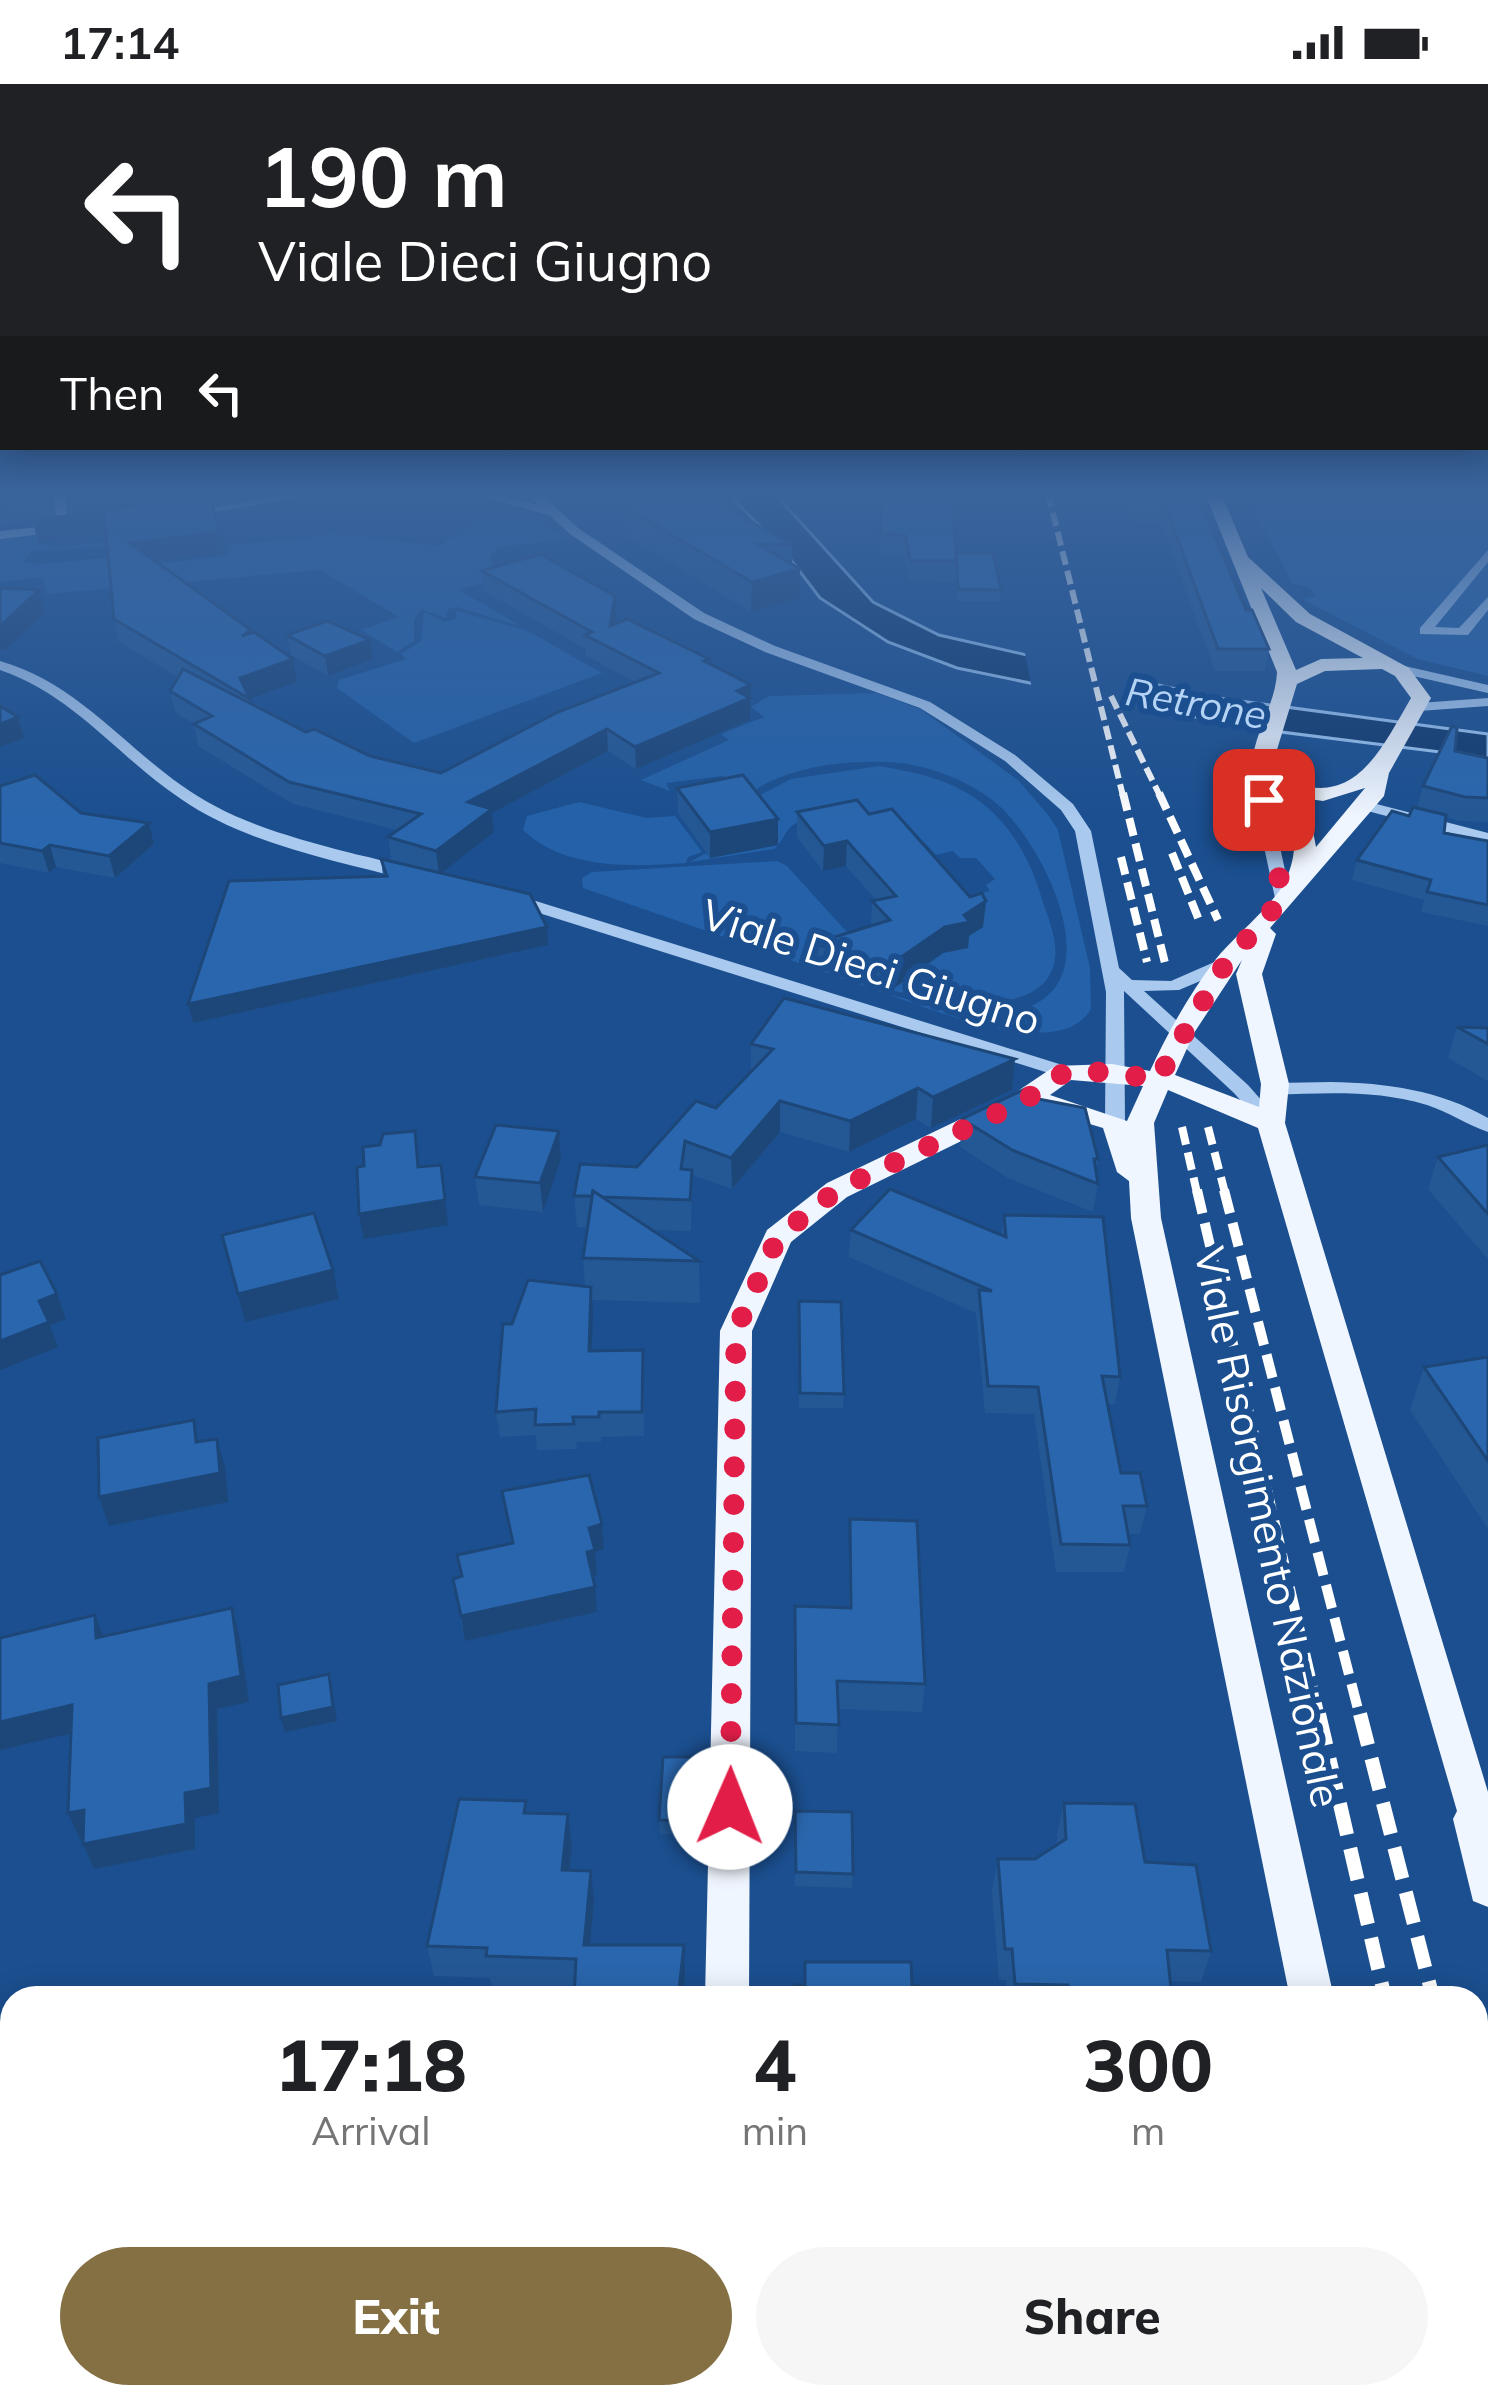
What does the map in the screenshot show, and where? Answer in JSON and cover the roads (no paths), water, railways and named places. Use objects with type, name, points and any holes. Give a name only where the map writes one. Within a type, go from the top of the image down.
[{"type":"main road","points":[[1257,601],[1287,691]]},
{"type":"main road","points":[[1264,783],[1317,796],[1354,788],[1382,765],[1416,712],[1415,686],[1303,618],[1286,601]]},
{"type":"main road","points":[[1300,876],[1308,845],[1304,827],[1264,783],[1267,750],[1287,691],[1321,665],[1390,667]]},
{"type":"main road","points":[[1181,1033],[1225,964],[1365,806],[1376,790],[1382,765]]},
{"type":"main road","points":[[1279,904],[1249,974],[1273,1106],[1467,1789],[1488,1888]]},
{"type":"main road","name":"Viale Risorgimento Nazionale","points":[[1181,1033],[1140,1124],[1146,1218],[1309,1986]]},
{"type":"main road","points":[[727,1986],[736,1330],[778,1237],[837,1190],[1025,1100],[1065,1072],[1112,1072],[1273,1106]]},
{"type":"main road","points":[[1025,1100],[1059,1104],[1114,1123],[1146,1218]]},
{"type":"main road","points":[[1467,1789],[1488,1837]]},
{"type":"street","points":[[678,601],[770,649],[925,705],[1010,758],[1067,807],[1083,831],[1111,970],[1114,1123]]},
{"type":"street","points":[[1449,601],[1425,631],[1463,632],[1488,601]]},
{"type":"street","points":[[0,665],[38,676],[191,800],[244,823],[434,883]]},
{"type":"street","points":[[1390,667],[1488,689]]},
{"type":"street","points":[[1416,712],[1488,702]]},
{"type":"street","points":[[1264,783],[1279,904]]},
{"type":"street","points":[[1365,806],[1488,838]]},
{"type":"street","name":"Viale Dieci Giugno","points":[[495,895],[1065,1072]]},
{"type":"street","points":[[1132,986],[1173,986],[1225,964]]},
{"type":"street","points":[[1111,970],[1273,1106],[1365,1088],[1418,1093],[1460,1107],[1488,1126]]},
{"type":"water","name":"Retrone","points":[[825,601],[873,601],[939,635],[1211,697],[1488,734],[1488,758],[1249,728],[957,668],[888,642]]},
{"type":"railway","points":[[1075,601],[1123,796]]},
{"type":"railway","points":[[1111,696],[1160,796]]},
{"type":"railway","points":[[1123,793],[1165,963]]},
{"type":"railway","points":[[1159,793],[1218,920]]},
{"type":"railway","points":[[1172,853],[1199,920]]},
{"type":"railway","points":[[1121,857],[1147,962]]},
{"type":"railway","points":[[1182,1127],[1197,1193]]},
{"type":"railway","points":[[1208,1127],[1225,1193]]},
{"type":"railway","points":[[1197,1190],[1320,1717]]},
{"type":"railway","points":[[1224,1190],[1360,1717]]},
{"type":"railway","points":[[1319,1714],[1382,1986]]},
{"type":"railway","points":[[1360,1714],[1430,1986]]}]
